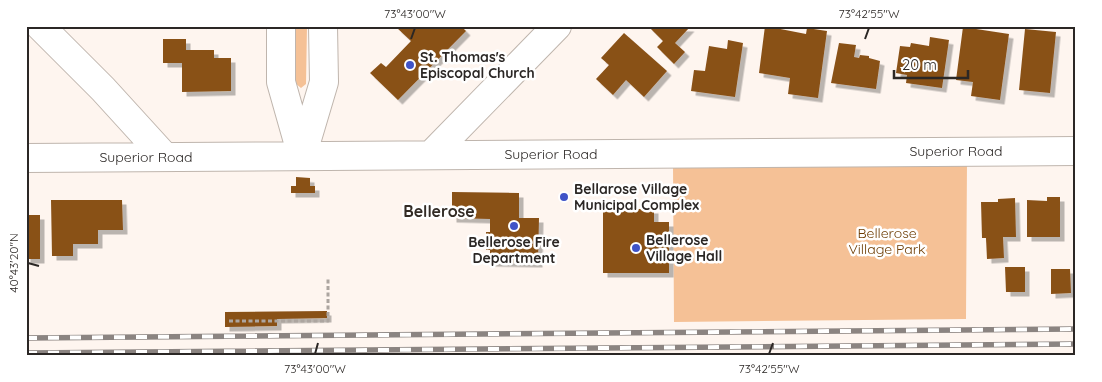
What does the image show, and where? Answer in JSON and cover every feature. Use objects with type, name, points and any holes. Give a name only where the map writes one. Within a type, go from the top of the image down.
[{"type":"street","points":[[40,26],[103,89],[165,157]]},
{"type":"street","points":[[281,26],[281,82],[302,156]]},
{"type":"street","points":[[302,156],[324,82],[324,26]]},
{"type":"street","points":[[431,155],[557,26]]},
{"type":"street","name":"Superior Road","points":[[26,158],[1076,150]]},
{"type":"path","points":[[229,321],[328,321],[328,276]]},
{"type":"green space","points":[[295,26],[307,26],[306,84],[301,88],[295,83]]},
{"type":"green space","name":"Bellerose Village Park","points":[[967,161],[966,319],[674,322],[673,165]]},
{"type":"building","name":"St. Thomas's Episcopal Church","points":[[399,26],[461,26],[466,31],[398,100],[370,73],[381,63],[386,67],[411,41],[397,28]]},
{"type":"building","points":[[648,26],[690,27],[675,43],[685,52],[674,64],[657,47],[663,41]]},
{"type":"building","points":[[765,26],[806,34],[807,28],[827,31],[818,98],[788,94],[790,78],[759,73]]},
{"type":"building","points":[[963,27],[1009,34],[1000,100],[971,96],[973,82],[956,80]]},
{"type":"building","points":[[1025,29],[1056,32],[1050,93],[1019,90]]},
{"type":"building","points":[[624,33],[667,71],[644,97],[626,80],[613,95],[596,79],[609,65],[601,58]]},
{"type":"building","points":[[930,37],[949,40],[942,88],[906,83],[907,75],[896,73],[900,46],[910,47],[911,43],[929,46]]},
{"type":"building","points":[[163,39],[186,39],[186,50],[214,50],[214,58],[231,58],[231,91],[182,92],[182,63],[163,63]]},
{"type":"building","points":[[728,40],[743,43],[735,97],[691,91],[694,70],[705,71],[709,46],[727,49]]},
{"type":"building","points":[[839,43],[856,45],[854,57],[859,58],[860,55],[869,56],[869,58],[880,61],[876,89],[831,83]]},
{"type":"building","points":[[296,177],[310,178],[310,186],[315,186],[315,193],[291,193],[291,186],[296,186]]},
{"type":"building","name":"Bellerose Fire Department","points":[[452,192],[519,193],[519,218],[539,218],[538,263],[490,262],[490,250],[486,250],[486,232],[490,232],[490,219],[452,218]]},
{"type":"building","points":[[1047,197],[1060,197],[1060,237],[1027,237],[1027,200],[1047,201]]},
{"type":"building","points":[[1015,198],[1016,237],[1003,237],[1004,258],[987,259],[986,238],[982,238],[981,202],[998,202],[998,199]]},
{"type":"building","points":[[51,200],[122,200],[123,230],[98,230],[98,244],[73,244],[73,256],[52,256]]},
{"type":"building","name":"Bellerose Village Hall","points":[[603,209],[654,209],[654,222],[669,222],[669,273],[603,273]]},
{"type":"building","points":[[26,215],[40,215],[40,259],[26,259]]},
{"type":"building","points":[[1005,267],[1025,267],[1025,292],[1006,292]]},
{"type":"building","points":[[1051,269],[1070,269],[1071,293],[1051,294]]},
{"type":"building","points":[[327,311],[327,318],[277,319],[277,326],[225,327],[225,312]]},
{"type":"railway","points":[[26,338],[1076,329]]},
{"type":"railway","points":[[26,353],[1076,344]]},
{"type":"place","name":"St. Thomas's Episcopal Church","points":[[410,65]]},
{"type":"place","name":"Bellarose Village Municipal Complex","points":[[564,197]]},
{"type":"place","name":"Bellerose Fire Department","points":[[514,226]]},
{"type":"place","name":"Bellerose Village Hall","points":[[636,248]]},
{"type":"district","name":"Bellerose","points":[[439,211]]}]
